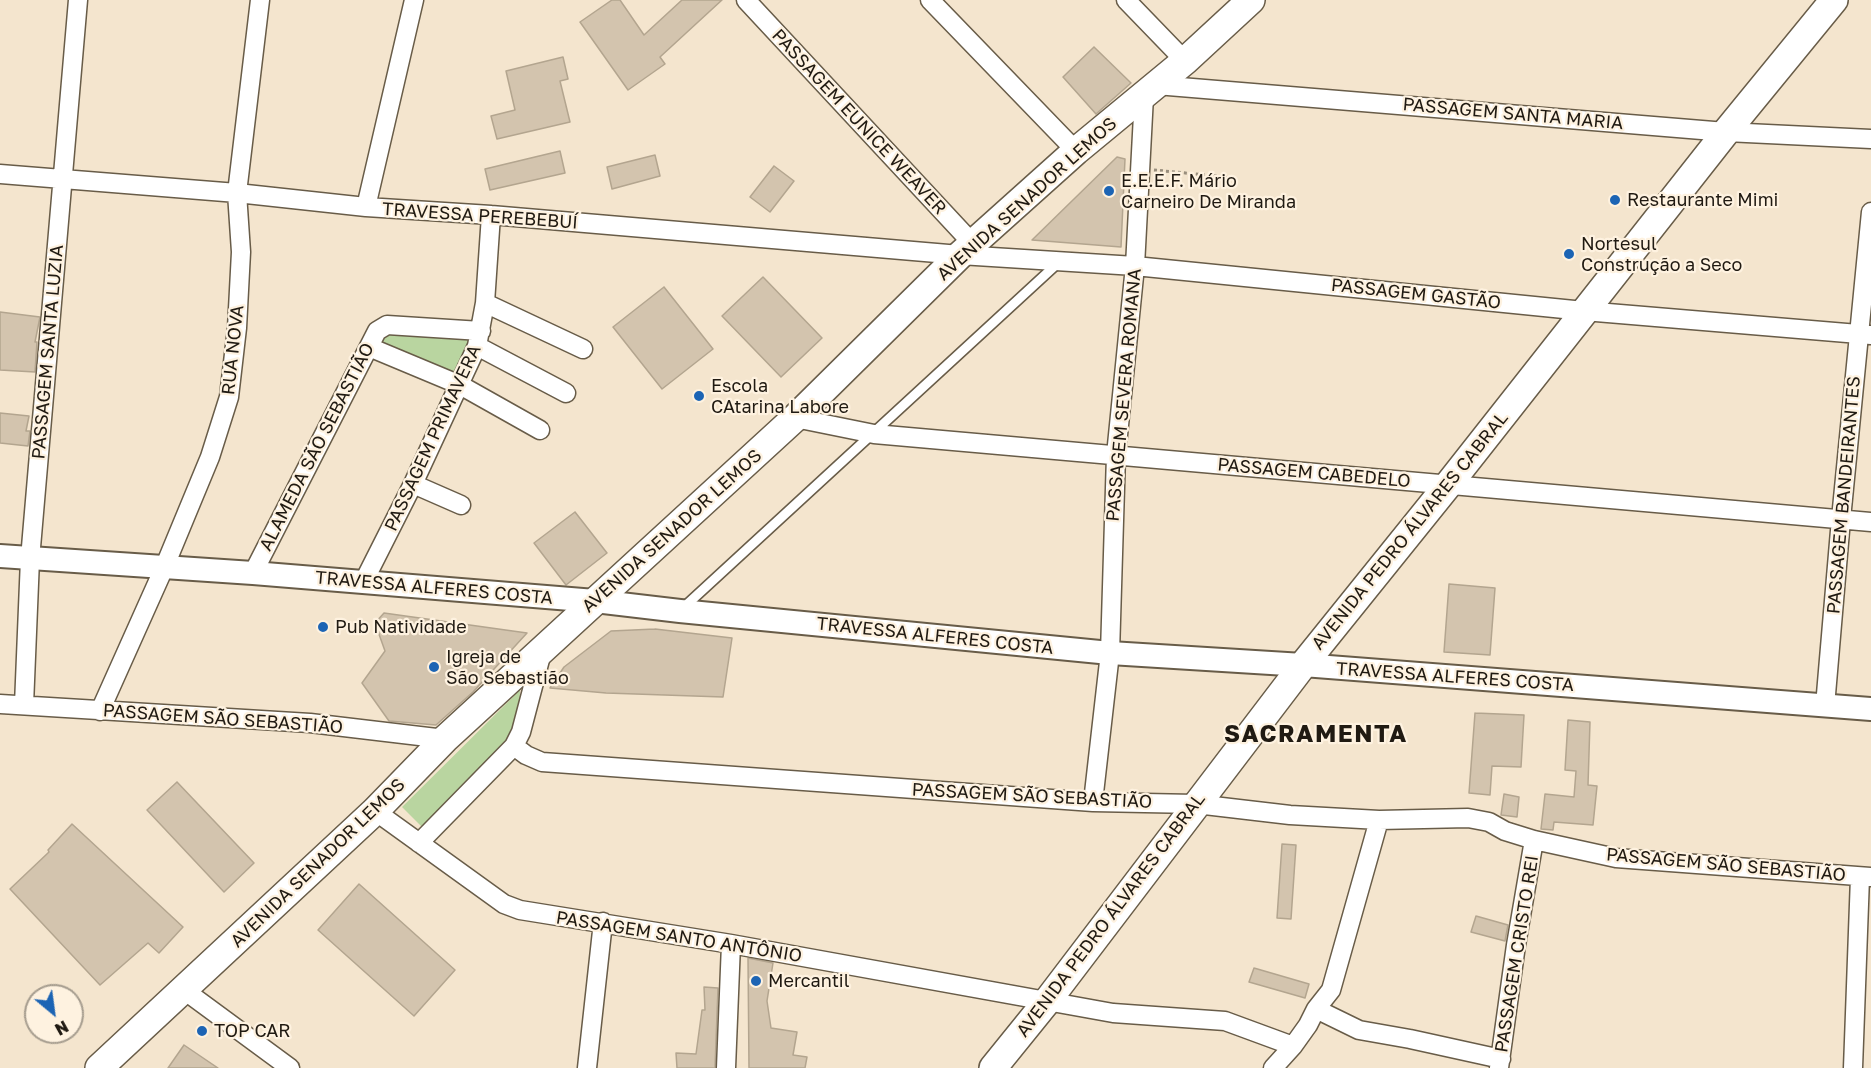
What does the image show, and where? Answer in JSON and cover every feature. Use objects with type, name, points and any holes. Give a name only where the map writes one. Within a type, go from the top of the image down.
[{"type":"main road","name":"AVENIDA SENADOR LEMOS","points":[[99,1068],[375,811],[445,739],[795,418],[967,249],[1076,151],[1185,61],[1251,0]]},
{"type":"main road","name":"AVENIDA PEDRO ÁLVARES CABRAL","points":[[993,1068],[1048,1000],[1303,665],[1449,485],[1726,132],[1834,0]]},
{"type":"street","name":"PASSAGEM SANTA LUZIA","points":[[24,705],[30,559],[78,0]]},
{"type":"street","name":"RUA NOVA","points":[[100,711],[164,568],[210,457],[229,397],[237,328],[241,252],[237,193],[260,0]]},
{"type":"street","points":[[366,207],[414,0]]},
{"type":"street","name":"PASSAGEM EUNICE WEAVER","points":[[746,0],[967,249]]},
{"type":"street","points":[[930,0],[1076,151]]},
{"type":"street","points":[[1126,0],[1185,61]]},
{"type":"street","name":"PASSAGEM SANTA MARIA","points":[[1150,91],[1726,132],[1871,139]]},
{"type":"street","name":"PASSAGEM SEVERA ROMANA","points":[[1093,802],[1110,653],[1116,455],[1135,266],[1140,169],[1150,91]]},
{"type":"street","name":"TRAVESSA PEREBEBUÍ","points":[[0,174],[237,193],[366,207],[967,249]]},
{"type":"street","name":"PASSAGEM BANDEIRANTES","points":[[1825,706],[1841,519],[1865,335],[1871,212]]},
{"type":"street","name":"PASSAGEM PRIMAVERA","points":[[363,583],[413,484],[479,339],[485,303],[491,216]]},
{"type":"street","name":"PASSAGEM GASTÃO","points":[[967,249],[1058,262],[1135,266],[1584,311],[1865,335]]},
{"type":"street","points":[[485,303],[583,349]]},
{"type":"street","name":"ALAMEDA SÃO SEBASTIÃO","points":[[253,573],[377,331],[387,325],[479,339]]},
{"type":"street","points":[[479,339],[566,393]]},
{"type":"street","points":[[369,346],[460,385],[540,430]]},
{"type":"street","name":"PASSAGEM CABEDELO","points":[[795,418],[874,434],[1871,522]]},
{"type":"street","points":[[413,484],[461,505]]},
{"type":"street","name":"TRAVESSA ALFERES COSTA","points":[[0,556],[253,573],[595,601],[1110,653],[1303,665],[1871,709]]},
{"type":"street","points":[[419,843],[514,746],[521,732],[542,651]]},
{"type":"street","name":"PASSAGEM SÃO SEBASTIÃO","points":[[0,704],[310,723],[445,739]]},
{"type":"street","name":"PASSAGEM SÃO SEBASTIÃO","points":[[514,746],[526,755],[542,762],[1093,802],[1196,804],[1290,815],[1379,820],[1468,818],[1490,822],[1505,831],[1534,840],[1616,858],[1865,877]]},
{"type":"street","name":"PASSAGEM SANTO ANTÔNIO","points":[[375,811],[504,904],[520,910],[731,944],[1113,1013],[1225,1022],[1293,1046]]},
{"type":"street","points":[[1273,1068],[1293,1046],[1331,990],[1379,820]]},
{"type":"street","name":"PASSAGEM CRISTO REI","points":[[1500,1064],[1516,945],[1534,840]]},
{"type":"street","points":[[1853,1068],[1865,877]]},
{"type":"street","points":[[587,1068],[603,922]]},
{"type":"street","points":[[726,1068],[731,944]]},
{"type":"street","points":[[184,990],[290,1068]]},
{"type":"street","points":[[1316,1009],[1359,1030],[1410,1039],[1500,1064]]},
{"type":"lane","points":[[680,611],[1058,262]]},
{"type":"path","points":[[1140,169],[1227,177]]},
{"type":"green space","points":[[391,333],[469,337],[474,343],[458,379],[373,346]]},
{"type":"green space","points":[[520,690],[519,721],[508,742],[424,829],[402,807]]},
{"type":"building","points":[[612,0],[620,0],[644,35],[682,0],[722,0],[660,57],[665,64],[628,90],[580,22]]},
{"type":"building","points":[[1094,47],[1131,83],[1096,114],[1063,77]]},
{"type":"building","points":[[563,57],[568,79],[560,81],[570,122],[497,139],[491,116],[515,110],[506,71]]},
{"type":"building","points":[[560,151],[565,173],[490,190],[485,169]]},
{"type":"building","points":[[655,155],[660,176],[612,189],[607,167]]},
{"type":"building","points":[[1117,157],[1125,159],[1121,247],[1032,240]]},
{"type":"building","points":[[774,166],[794,181],[770,212],[750,197]]},
{"type":"building","points":[[763,277],[822,338],[781,377],[722,316]]},
{"type":"building","points":[[664,287],[713,349],[662,389],[613,327]]},
{"type":"building","points":[[0,312],[40,317],[35,342],[37,342],[35,372],[0,370]]},
{"type":"building","points":[[0,413],[29,416],[26,431],[30,431],[28,446],[0,443]]},
{"type":"building","points":[[575,512],[607,553],[566,585],[534,543]]},
{"type":"building","points":[[1449,584],[1495,588],[1490,655],[1444,652]]},
{"type":"building","name":"Igreja de São Sebastião","points":[[384,613],[527,633],[473,692],[436,725],[389,721],[362,683],[385,651],[375,623]]},
{"type":"building","points":[[655,629],[732,638],[723,697],[606,693],[550,688],[564,667],[611,631]]},
{"type":"building","points":[[1475,713],[1524,715],[1521,767],[1492,766],[1490,795],[1469,793]]},
{"type":"building","points":[[1568,720],[1590,722],[1588,785],[1597,786],[1593,825],[1554,822],[1553,830],[1541,829],[1545,794],[1574,797],[1576,771],[1565,770]]},
{"type":"building","points":[[177,782],[254,863],[224,892],[147,810]]},
{"type":"building","points":[[1504,794],[1519,797],[1517,817],[1501,815]]},
{"type":"building","points":[[72,824],[183,927],[159,953],[148,943],[100,985],[10,889],[49,852],[48,850]]},
{"type":"building","points":[[1282,844],[1296,845],[1291,919],[1277,918]]},
{"type":"building","points":[[359,884],[455,970],[414,1016],[318,930]]},
{"type":"building","points":[[1476,916],[1508,925],[1505,941],[1471,932]]},
{"type":"building","points":[[748,958],[773,963],[767,1001],[771,1028],[797,1032],[793,1055],[807,1057],[805,1068],[749,1068]]},
{"type":"building","points":[[1254,968],[1309,984],[1305,998],[1249,982]]},
{"type":"building","points":[[704,987],[718,988],[715,1068],[677,1068],[676,1053],[696,1054],[702,1010],[705,1010]]},
{"type":"building","points":[[184,1045],[218,1068],[168,1068]]},
{"type":"place","name":"E.E.E.F. Mário Carneiro De Miranda","points":[[1109,191]]},
{"type":"place","name":"Restaurante Mimi","points":[[1615,200]]},
{"type":"place","name":"Nortesul Construção a Seco","points":[[1569,254]]},
{"type":"place","name":"Escola CAtarina Labore","points":[[699,396]]},
{"type":"place","name":"Pub Natividade","points":[[323,627]]},
{"type":"place","name":"Igreja de São Sebastião","points":[[434,667]]},
{"type":"place","name":"Mercantil","points":[[756,981]]},
{"type":"place","name":"TOP CAR","points":[[202,1031]]},
{"type":"district","name":"SACRAMENTA","points":[[1316,734]]}]
